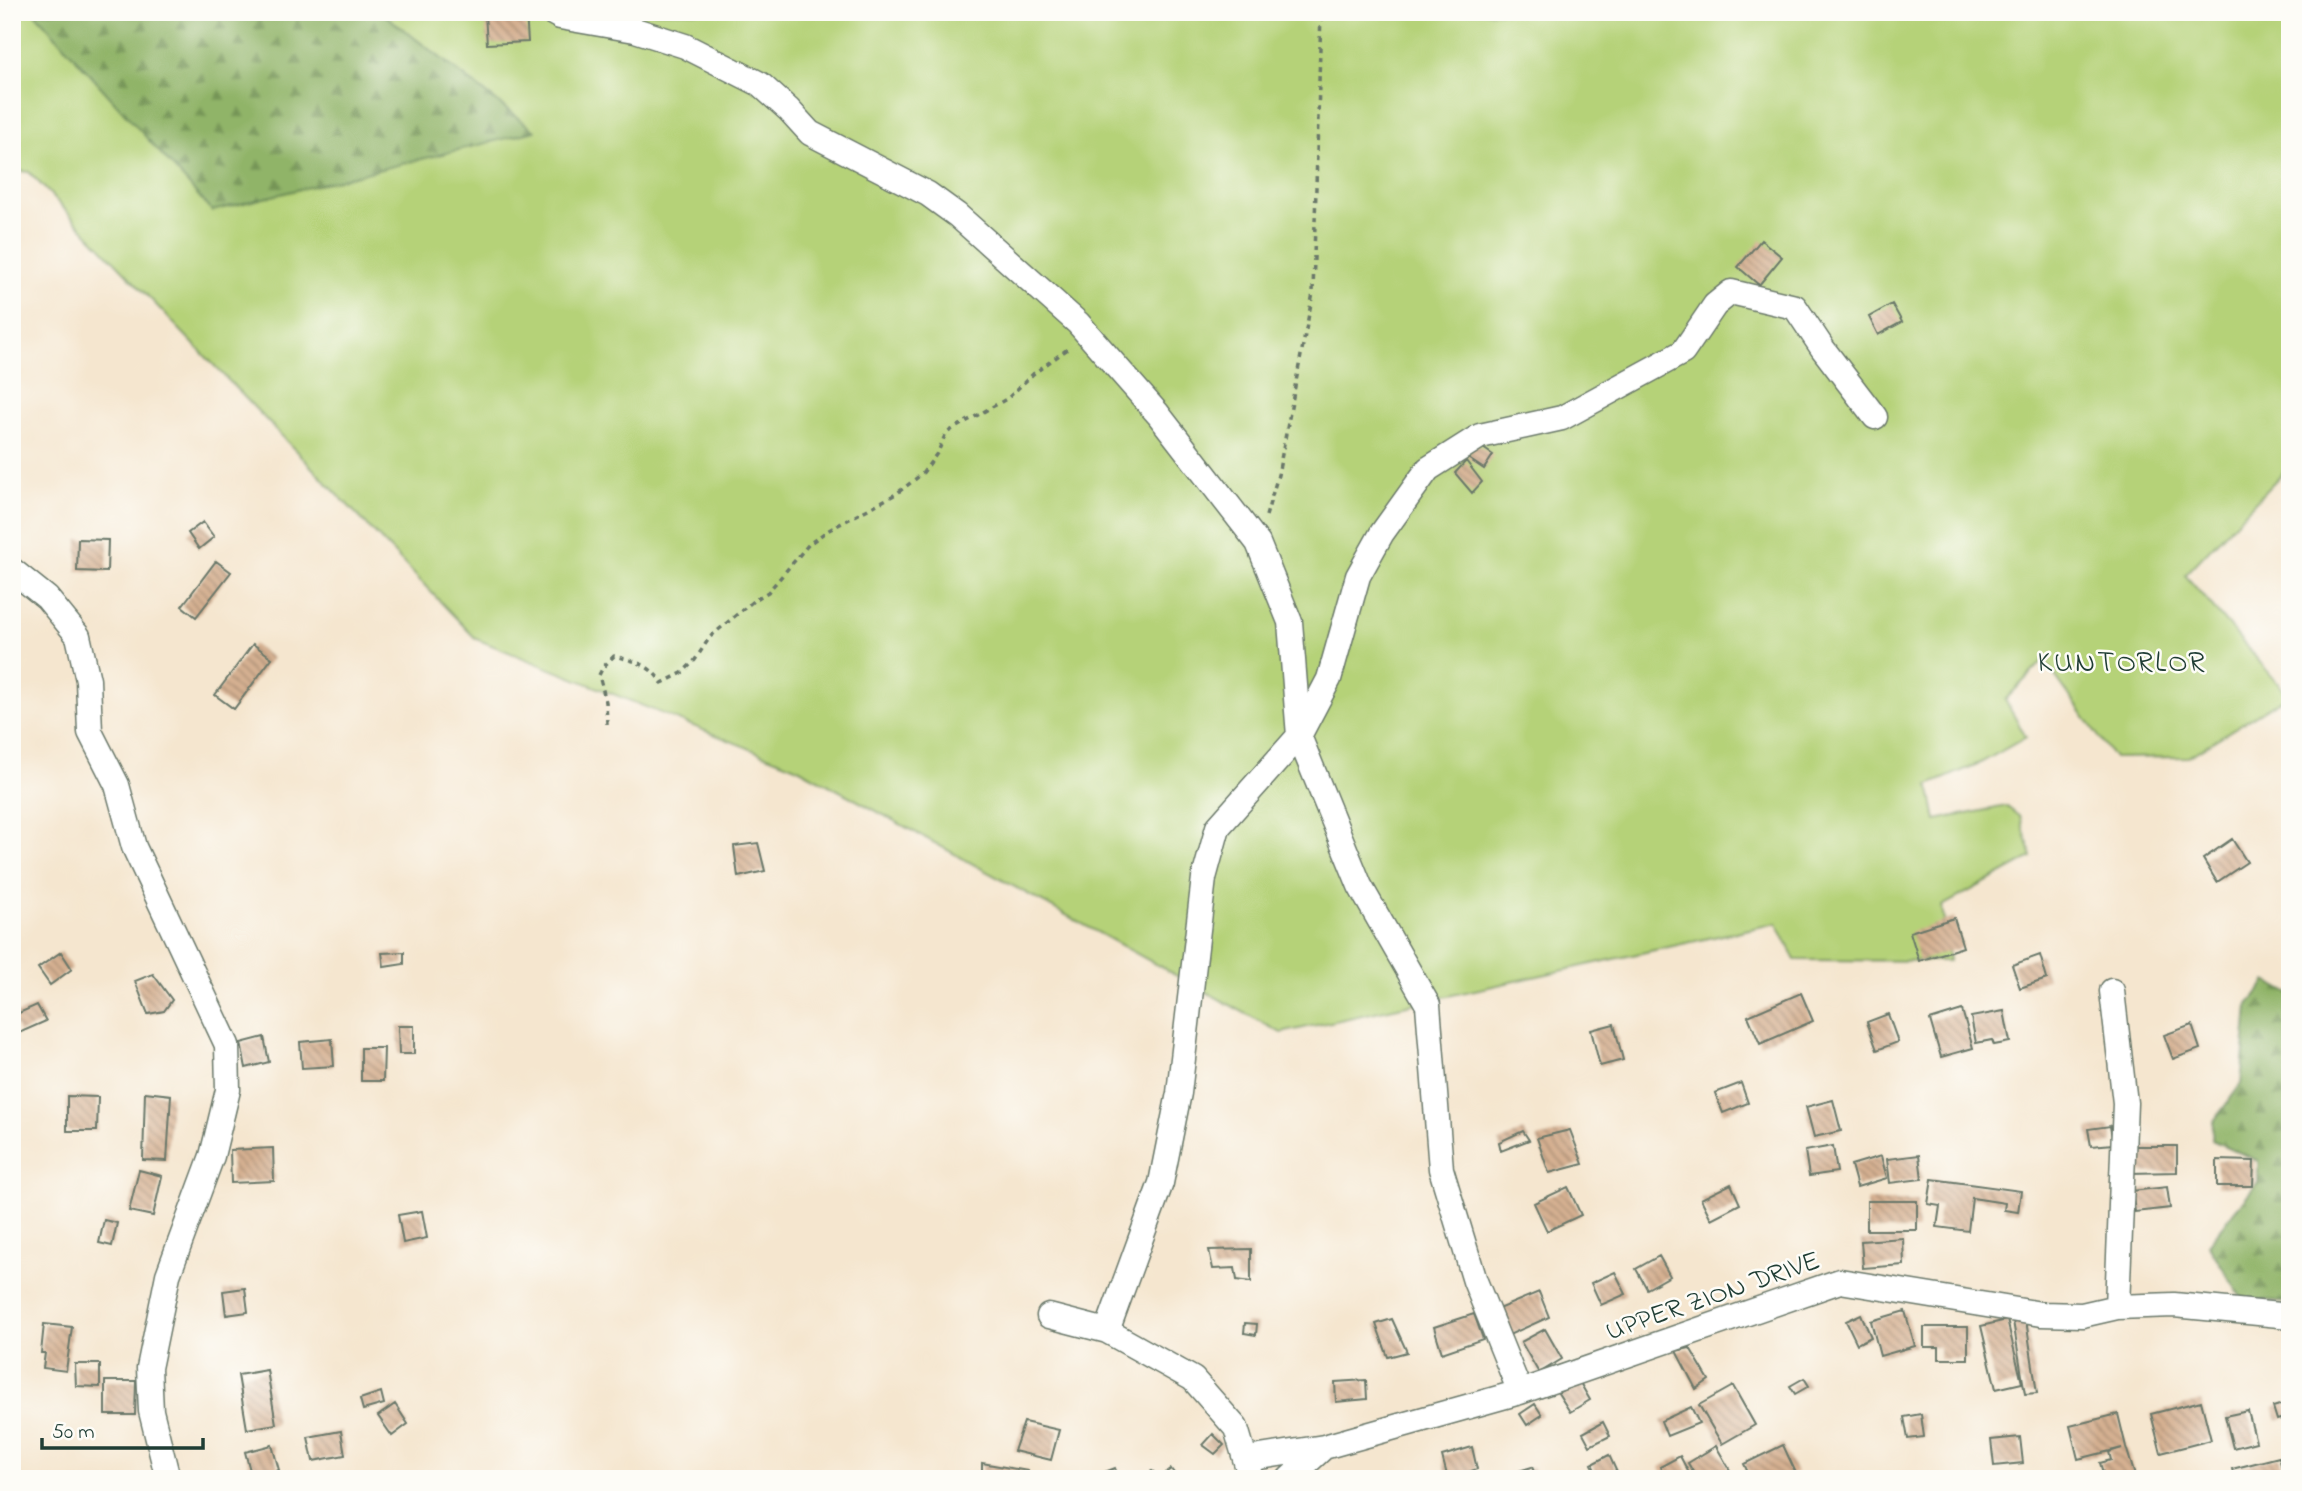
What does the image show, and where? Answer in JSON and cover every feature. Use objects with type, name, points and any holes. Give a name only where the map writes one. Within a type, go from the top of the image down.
[{"type":"street","points":[[551,12],[560,17],[635,30],[685,46],[760,84],[810,133],[928,194],[957,215],[1088,335],[1158,414],[1258,543],[1290,622],[1299,736],[1360,886],[1428,1005],[1441,1169],[1475,1281],[1520,1392]]},
{"type":"street","points":[[1107,1331],[1161,1183],[1179,1093],[1204,878],[1218,827],[1299,736],[1329,679],[1358,576],[1382,533],[1428,469],[1480,436],[1562,418],[1683,352],[1715,305],[1731,292],[1795,307],[1875,417]]},
{"type":"street","points":[[12,570],[47,598],[78,636],[88,680],[90,732],[117,785],[134,847],[227,1045],[228,1090],[212,1156],[168,1275],[149,1368],[150,1411],[168,1479]]},
{"type":"street","points":[[2112,991],[2125,1103],[2117,1307]]},
{"type":"street","name":"UPPER ZION DRIVE","points":[[1249,1469],[1520,1392],[1840,1281],[2041,1314],[2082,1315],[2117,1307],[2174,1306],[2290,1316]]},
{"type":"street","points":[[1049,1316],[1107,1331],[1193,1379],[1236,1428],[1249,1469]]},
{"type":"street","points":[[1289,1479],[1324,1447]]},
{"type":"path","points":[[1258,543],[1278,475],[1313,293],[1321,12]]},
{"type":"path","points":[[607,724],[606,702],[600,675],[603,667],[614,656],[652,669],[662,683],[682,673],[695,660],[710,637],[768,593],[809,544],[827,531],[896,494],[922,474],[938,452],[946,433],[1007,398],[1033,373],[1088,335]]},
{"type":"green space","points":[[12,12],[2290,12],[2290,465],[2185,575],[2288,695],[2188,757],[2114,758],[2044,660],[2005,700],[2026,737],[1982,762],[1929,785],[1936,820],[2006,806],[2020,817],[2032,857],[1942,906],[1949,961],[1795,960],[1777,923],[1281,1033],[798,768],[476,639],[29,172],[12,170]]},
{"type":"green space","points":[[34,12],[381,12],[535,131],[212,211]]},
{"type":"green space","points":[[2267,981],[2290,994],[2290,1302],[2242,1299],[2208,1244],[2258,1182],[2258,1161],[2212,1140],[2213,1122],[2241,1084],[2248,1006]]},
{"type":"building","points":[[526,12],[528,42],[487,44],[485,14]]},
{"type":"building","points":[[1761,240],[1782,257],[1759,285],[1738,267]]},
{"type":"building","points":[[1892,304],[1902,322],[1878,335],[1869,317]]},
{"type":"building","points":[[1476,443],[1493,455],[1484,469],[1466,457]]},
{"type":"building","points":[[1466,461],[1482,482],[1472,493],[1455,473]]},
{"type":"building","points":[[203,522],[214,537],[199,549],[188,533]]},
{"type":"building","points":[[78,539],[108,540],[107,572],[77,571]]},
{"type":"building","points":[[216,561],[231,572],[196,617],[182,606]]},
{"type":"building","points":[[253,644],[272,658],[234,709],[215,695]]},
{"type":"building","points":[[2232,839],[2247,862],[2217,882],[2203,859]]},
{"type":"building","points":[[758,843],[765,871],[738,877],[734,846]]},
{"type":"building","points":[[1954,918],[1963,947],[1919,961],[1910,932]]},
{"type":"building","points":[[61,952],[72,969],[50,985],[38,968]]},
{"type":"building","points":[[404,952],[404,964],[384,967],[382,953]]},
{"type":"building","points":[[2040,955],[2047,979],[2020,988],[2012,965]]},
{"type":"building","points":[[153,974],[172,1000],[164,1011],[148,1014],[135,981]]},
{"type":"building","points":[[1801,993],[1813,1021],[1760,1044],[1748,1016]]},
{"type":"building","points":[[37,1005],[46,1021],[19,1033],[12,1016]]},
{"type":"building","points":[[1962,1010],[1973,1048],[1941,1057],[1930,1020]]},
{"type":"building","points":[[2004,1011],[2010,1042],[1994,1045],[1992,1040],[1976,1043],[1971,1017]]},
{"type":"building","points":[[1888,1014],[1898,1042],[1877,1050],[1867,1022]]},
{"type":"building","points":[[1614,1024],[1623,1060],[1600,1066],[1591,1030]]},
{"type":"building","points":[[2192,1025],[2200,1049],[2173,1059],[2164,1035]]},
{"type":"building","points":[[398,1026],[414,1026],[414,1054],[399,1054]]},
{"type":"building","points":[[264,1037],[269,1062],[246,1068],[241,1043]]},
{"type":"building","points":[[332,1039],[334,1066],[302,1068],[300,1042]]},
{"type":"building","points":[[361,1048],[384,1048],[383,1081],[361,1081]]},
{"type":"building","points":[[1741,1083],[1748,1103],[1723,1113],[1715,1093]]},
{"type":"building","points":[[145,1092],[171,1095],[167,1161],[143,1160]]},
{"type":"building","points":[[67,1096],[98,1097],[97,1131],[67,1131]]},
{"type":"building","points":[[1833,1100],[1841,1131],[1814,1137],[1806,1107]]},
{"type":"building","points":[[2110,1126],[2113,1144],[2091,1146],[2088,1129]]},
{"type":"building","points":[[1570,1130],[1583,1164],[1549,1173],[1537,1138]]},
{"type":"building","points":[[1523,1131],[1529,1140],[1501,1151],[1499,1142]]},
{"type":"building","points":[[1833,1146],[1837,1172],[1809,1176],[1805,1151]]},
{"type":"building","points":[[2130,1146],[2177,1146],[2177,1172],[2130,1173]]},
{"type":"building","points":[[273,1148],[274,1181],[231,1183],[230,1150]]},
{"type":"building","points":[[1919,1155],[1922,1179],[1890,1183],[1887,1159]]},
{"type":"building","points":[[1881,1156],[1887,1178],[1857,1187],[1851,1165]]},
{"type":"building","points":[[2217,1160],[2254,1161],[2253,1186],[2217,1186]]},
{"type":"building","points":[[139,1170],[162,1176],[153,1216],[129,1211]]},
{"type":"building","points":[[1932,1179],[2021,1191],[2018,1212],[2004,1210],[2005,1203],[1972,1198],[1968,1231],[1937,1227],[1940,1206],[1928,1204]]},
{"type":"building","points":[[1731,1184],[1740,1204],[1711,1219],[1701,1199]]},
{"type":"building","points":[[1568,1187],[1581,1215],[1547,1231],[1534,1203]]},
{"type":"building","points":[[2167,1187],[2170,1208],[2135,1212],[2132,1191]]},
{"type":"building","points":[[1867,1201],[1917,1201],[1917,1230],[1867,1230]]},
{"type":"building","points":[[422,1211],[427,1238],[403,1243],[398,1215]]},
{"type":"building","points":[[104,1220],[117,1223],[112,1246],[99,1243]]},
{"type":"building","points":[[1903,1238],[1904,1265],[1863,1268],[1861,1241]]},
{"type":"building","points":[[1251,1249],[1251,1282],[1237,1280],[1235,1268],[1213,1269],[1209,1250]]},
{"type":"building","points":[[1659,1256],[1670,1276],[1647,1289],[1636,1269]]},
{"type":"building","points":[[1615,1272],[1626,1294],[1601,1305],[1591,1283]]},
{"type":"building","points":[[245,1288],[248,1312],[226,1315],[223,1291]]},
{"type":"building","points":[[1539,1292],[1549,1317],[1509,1335],[1498,1309]]},
{"type":"building","points":[[1905,1311],[1915,1346],[1880,1356],[1871,1321]]},
{"type":"building","points":[[1474,1314],[1483,1339],[1442,1353],[1434,1327]]},
{"type":"building","points":[[1861,1314],[1871,1337],[1857,1344],[1846,1321]]},
{"type":"building","points":[[1392,1319],[1407,1352],[1388,1357],[1376,1324]]},
{"type":"building","points":[[2007,1320],[2022,1383],[1996,1389],[1981,1326]]},
{"type":"building","points":[[2026,1320],[2037,1393],[2025,1394],[2013,1321]]},
{"type":"building","points":[[1245,1323],[1257,1324],[1256,1335],[1244,1333]]},
{"type":"building","points":[[44,1324],[72,1327],[66,1371],[43,1368],[45,1353],[41,1353]]},
{"type":"building","points":[[1924,1327],[1968,1327],[1968,1359],[1939,1359],[1939,1347],[1924,1347]]},
{"type":"building","points":[[1545,1329],[1562,1359],[1539,1373],[1521,1342]]},
{"type":"building","points":[[1690,1348],[1709,1380],[1696,1389],[1676,1351]]},
{"type":"building","points":[[75,1364],[100,1364],[100,1387],[76,1386]]},
{"type":"building","points":[[267,1370],[276,1424],[247,1429],[238,1375]]},
{"type":"building","points":[[1804,1378],[1809,1386],[1795,1394],[1790,1386]]},
{"type":"building","points":[[1366,1380],[1367,1399],[1336,1402],[1335,1382]]},
{"type":"building","points":[[105,1381],[136,1381],[135,1415],[105,1415]]},
{"type":"building","points":[[1579,1381],[1590,1400],[1570,1412],[1558,1393]]},
{"type":"building","points":[[1733,1386],[1755,1425],[1722,1444],[1699,1405]]},
{"type":"building","points":[[381,1392],[384,1404],[363,1410],[360,1399]]},
{"type":"building","points":[[2201,1401],[2211,1440],[2161,1453],[2151,1414]]},
{"type":"building","points":[[2286,1403],[2290,1416],[2277,1420],[2273,1407]]},
{"type":"building","points":[[395,1404],[408,1424],[392,1436],[378,1416]]},
{"type":"building","points":[[1535,1404],[1542,1415],[1527,1425],[1520,1414]]},
{"type":"building","points":[[1691,1407],[1699,1423],[1667,1436],[1661,1421]]},
{"type":"building","points":[[2248,1411],[2256,1442],[2233,1448],[2225,1416]]},
{"type":"building","points":[[1921,1414],[1924,1437],[1908,1439],[1904,1417]]},
{"type":"building","points":[[2118,1414],[2136,1479],[2105,1479],[2100,1463],[2111,1460],[2109,1452],[2122,1448],[2078,1459],[2070,1426]]},
{"type":"building","points":[[1024,1422],[1059,1430],[1051,1460],[1014,1451]]},
{"type":"building","points":[[1603,1422],[1610,1436],[1590,1446],[1583,1433]]},
{"type":"building","points":[[341,1431],[345,1455],[313,1461],[308,1437]]},
{"type":"building","points":[[1213,1434],[1224,1445],[1215,1454],[1203,1445]]},
{"type":"building","points":[[2020,1437],[2023,1463],[1994,1466],[1991,1440]]},
{"type":"building","points":[[272,1445],[279,1470],[252,1478],[245,1452]]},
{"type":"building","points":[[1783,1445],[1796,1473],[1783,1479],[1751,1479],[1744,1464]]},
{"type":"building","points":[[1716,1446],[1731,1472],[1720,1479],[1697,1479],[1688,1463]]},
{"type":"building","points":[[1472,1447],[1477,1469],[1448,1479],[1442,1456]]},
{"type":"building","points":[[1609,1455],[1620,1479],[1599,1479],[1592,1464]]},
{"type":"building","points":[[1680,1456],[1690,1475],[1684,1479],[1666,1479],[1660,1467]]},
{"type":"building","points":[[2279,1457],[2282,1468],[2290,1466],[2290,1479],[2235,1479],[2232,1469]]},
{"type":"building","points":[[982,1463],[1028,1471],[1027,1479],[965,1479],[965,1474],[982,1476]]},
{"type":"building","points":[[1532,1467],[1537,1479],[1496,1479],[1496,1478]]},
{"type":"building","points":[[1115,1468],[1119,1479],[1087,1479]]},
{"type":"building","points":[[1171,1469],[1178,1479],[1140,1477],[1152,1471],[1160,1477]]},
{"type":"district","name":"KUNTORLOR","points":[[2122,661]]}]
